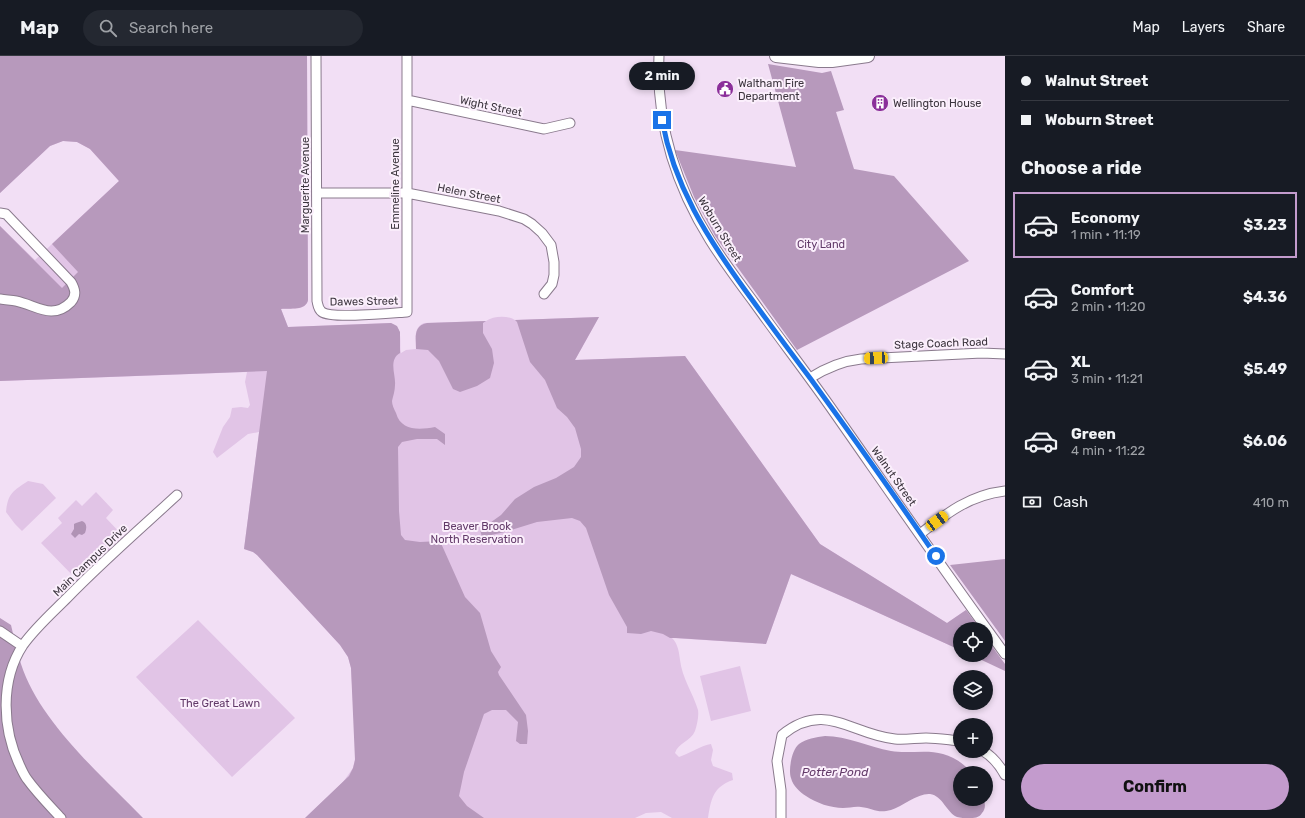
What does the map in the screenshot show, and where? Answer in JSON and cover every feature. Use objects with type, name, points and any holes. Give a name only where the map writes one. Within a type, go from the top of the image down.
[{"type":"main road","points":[[776,56],[832,61],[868,56]]},
{"type":"street","name":"Marguerite Avenue","points":[[316,56],[316,294],[318,307],[322,312]]},
{"type":"street","name":"Emmeline Avenue","points":[[407,56],[407,312]]},
{"type":"street","name":"Woburn Street","points":[[659,56],[660,97],[666,138],[675,167],[688,200],[715,247],[790,351]]},
{"type":"street","name":"Wight Street","points":[[407,100],[544,129],[570,123]]},
{"type":"street","name":"Helen Street","points":[[317,193],[407,193],[511,214],[532,224],[542,233],[551,245],[554,262],[554,275],[552,284],[544,294]]},
{"type":"street","points":[[0,213],[6,214],[75,288],[75,295],[72,300],[60,309],[52,311],[42,310],[16,301],[0,299]]},
{"type":"street","name":"Dawes Street","points":[[322,312],[335,315],[407,312]]},
{"type":"street","name":"Walnut Street","points":[[790,351],[1005,654]]},
{"type":"street","name":"Stage Coach Road","points":[[810,378],[831,366],[846,361],[861,359],[982,353],[1005,354]]},
{"type":"street","points":[[920,534],[971,499],[1005,492]]},
{"type":"street","name":"Main Campus Drive","points":[[61,818],[26,779],[9,739],[5,700],[13,662],[22,646],[73,592],[177,495]]},
{"type":"street","points":[[0,631],[22,646]]},
{"type":"street","points":[[781,818],[781,790],[777,761],[782,735],[791,728],[810,720],[826,719],[849,724],[874,734],[895,739],[927,738],[953,740]]},
{"type":"street","points":[[992,758],[1005,775]]},
{"type":"green space","name":"Beaver Brook North Reservation","points":[[0,56],[307,56],[308,300],[307,304],[301,307],[281,309],[288,327],[391,323],[398,328],[401,353],[406,350],[416,349],[417,331],[420,325],[424,323],[486,321],[492,318],[500,317],[508,317],[515,320],[599,317],[575,360],[685,356],[820,544],[947,623],[966,610],[975,622],[953,622],[953,647],[791,574],[766,644],[672,638],[677,645],[681,667],[698,710],[695,731],[675,753],[679,757],[711,744],[713,750],[711,760],[713,766],[732,773],[733,780],[721,786],[714,794],[710,805],[708,818],[672,818],[661,812],[646,813],[635,818],[305,818],[343,782],[353,768],[356,754],[351,668],[348,657],[340,645],[257,555],[244,549],[259,432],[248,434],[217,458],[213,452],[223,427],[230,417],[232,408],[248,408],[250,405],[245,382],[247,372],[0,381],[0,226],[35,260],[119,181],[90,149],[77,142],[63,141],[50,146],[0,193]]},
{"type":"green space","points":[[0,56],[307,56],[308,300],[307,304],[301,307],[281,309],[288,327],[391,323],[397,326],[400,332],[400,353],[396,356],[393,364],[395,385],[392,401],[398,419],[406,426],[411,428],[423,429],[435,427],[445,434],[445,445],[437,439],[417,439],[402,442],[398,447],[401,535],[405,540],[420,542],[440,541],[465,597],[480,613],[491,651],[501,667],[498,672],[499,675],[526,715],[528,731],[527,744],[520,744],[516,741],[518,722],[506,710],[492,710],[484,714],[464,772],[459,796],[467,806],[484,818],[305,818],[349,776],[353,768],[355,760],[351,668],[348,657],[340,645],[257,555],[244,549],[267,371],[0,381],[0,226],[62,288],[78,272],[52,244],[119,181],[90,149],[77,142],[63,141],[50,146],[0,193]]},
{"type":"green space","name":"City Land","points":[[768,64],[822,73],[831,71],[844,110],[836,112],[854,169],[894,176],[969,261],[797,350],[715,236],[694,197],[675,150],[796,167]]},
{"type":"green space","points":[[599,317],[575,360],[685,356],[820,544],[947,623],[966,610],[975,622],[953,622],[953,647],[791,574],[766,644],[670,638],[663,634],[651,631],[641,634],[627,633],[627,627],[609,595],[586,528],[580,521],[572,518],[537,522],[505,532],[482,537],[480,530],[501,515],[515,499],[534,487],[556,478],[574,467],[581,457],[581,449],[575,428],[567,417],[557,408],[545,380],[530,362],[517,322],[515,320]]},
{"type":"green space","points":[[486,321],[483,323],[483,333],[492,349],[494,363],[490,378],[477,386],[460,392],[453,389],[439,361],[428,350],[416,349],[417,330],[419,327],[427,323]]},
{"type":"green space","points":[[28,481],[43,484],[56,498],[22,531],[6,512],[8,501],[12,493]]},
{"type":"green space","points":[[96,492],[113,510],[106,518],[124,537],[78,581],[41,543],[62,523],[58,518],[76,500],[82,506]]},
{"type":"green space","points":[[1005,559],[1005,641],[993,624],[993,622],[991,622],[950,565]]},
{"type":"green space","points":[[0,618],[11,625],[21,664],[30,685],[56,726],[73,746],[143,818],[0,818]]},
{"type":"green space","name":"The Great Lawn","points":[[198,620],[295,718],[232,777],[136,677]]},
{"type":"green space","points":[[993,648],[1005,664],[1005,671],[986,662],[993,662]]},
{"type":"green space","points":[[740,666],[751,711],[711,721],[700,676]]},
{"type":"water","points":[[82,521],[86,526],[85,533],[82,535],[79,534],[75,538],[71,534],[74,529],[74,524]]},
{"type":"water","name":"Potter Pond","points":[[833,736],[891,751],[931,752],[951,757],[964,766],[953,766],[953,806],[985,806],[984,810],[981,815],[973,818],[957,817],[950,812],[938,798],[930,794],[925,794],[896,808],[886,811],[859,807],[834,807],[814,801],[801,793],[793,784],[790,774],[790,765],[794,750],[799,744],[811,738]]},
{"type":"place","name":"Waltham Fire Department","points":[[725,89]]},
{"type":"place","name":"Wellington House","points":[[880,103]]},
{"type":"route","points":[[662,120],[670,153],[681,184],[709,239],[936,556]]}]
